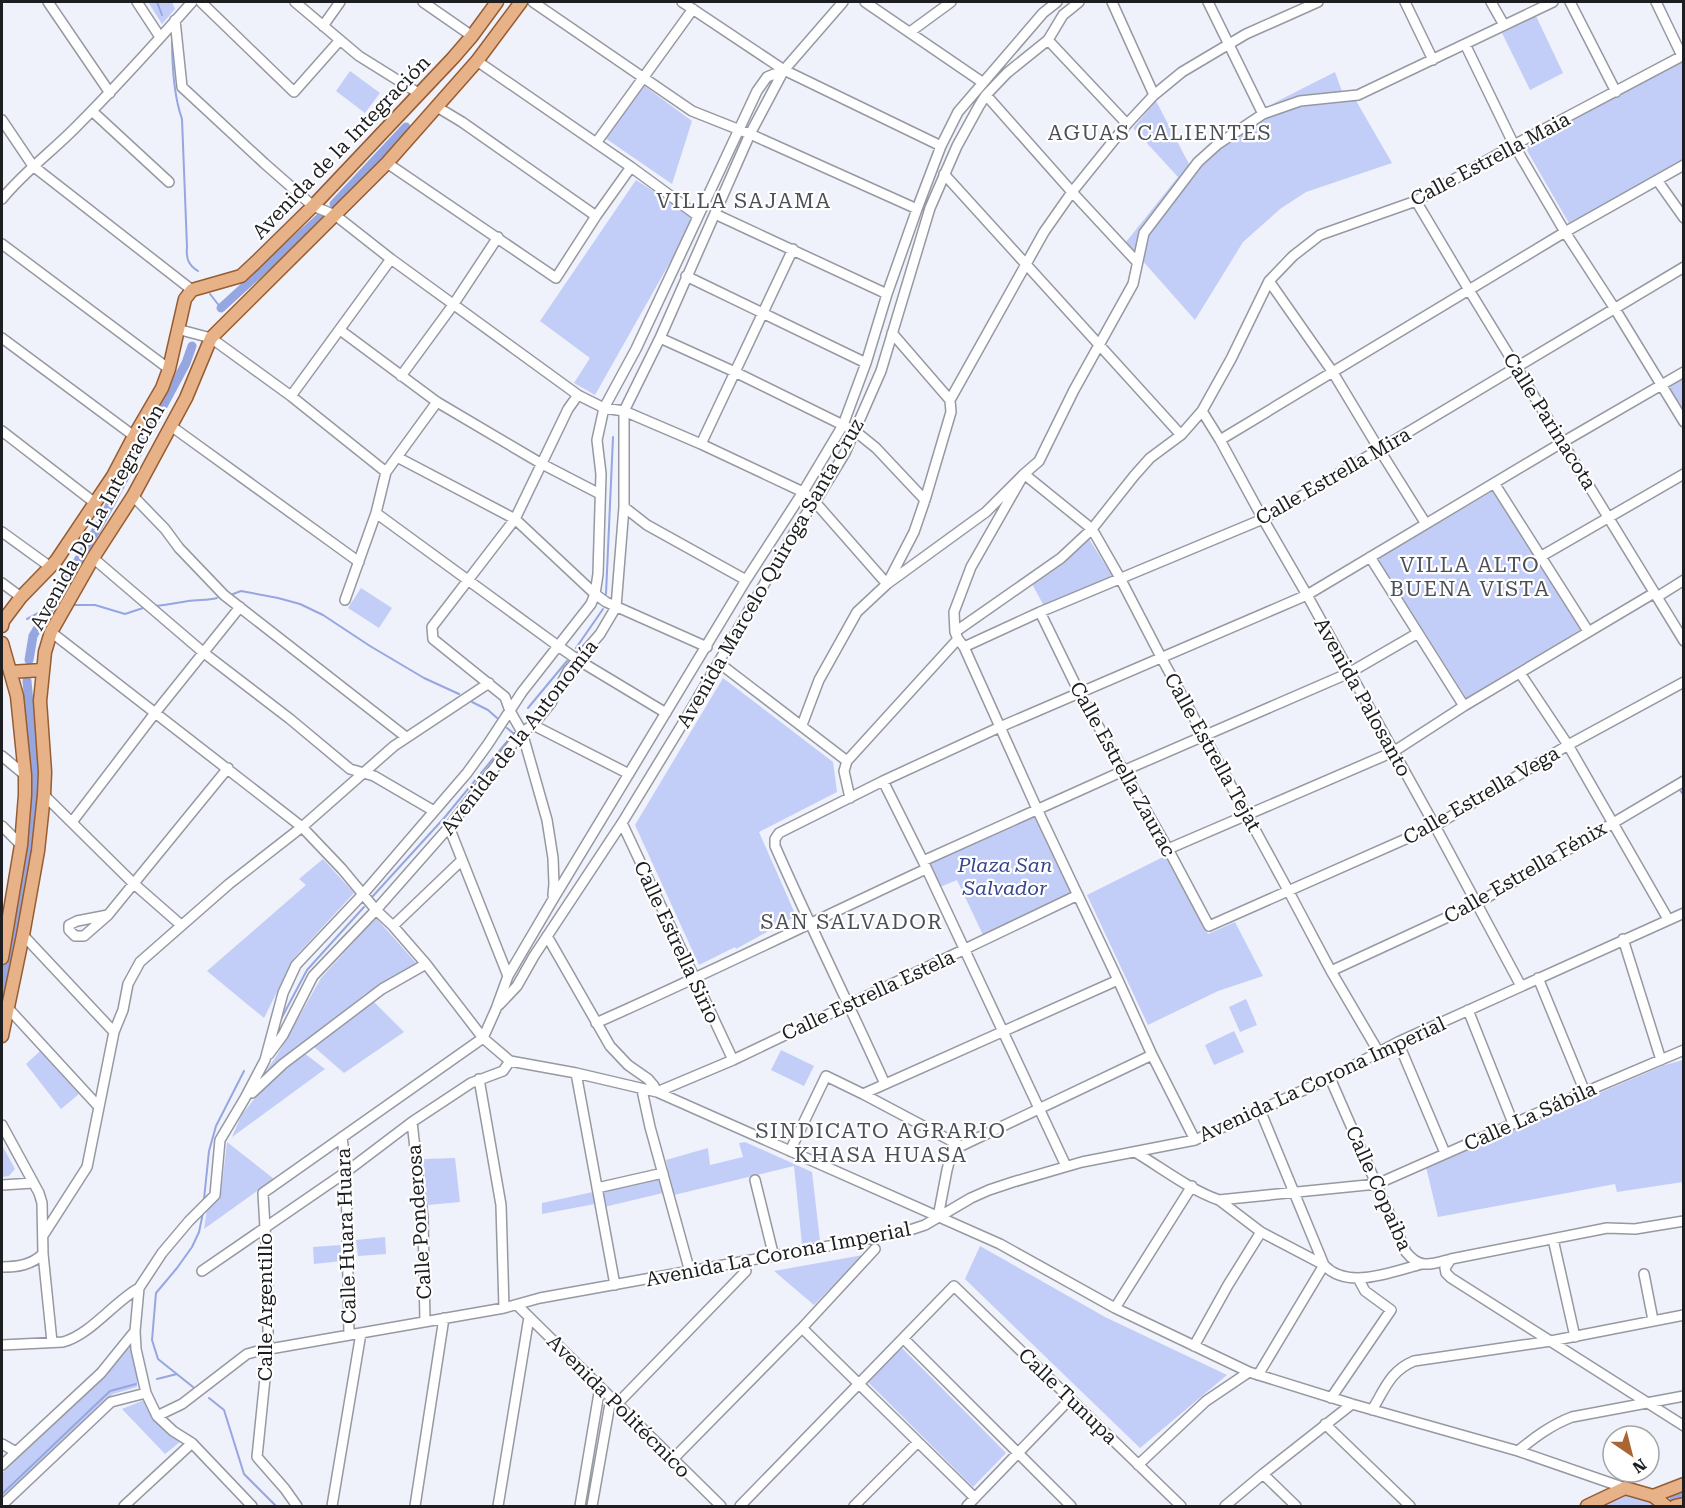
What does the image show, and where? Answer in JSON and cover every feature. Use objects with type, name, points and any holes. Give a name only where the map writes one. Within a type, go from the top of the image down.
[{"type":"main road","name":"Avenida de la Integración","points":[[192,290],[241,276],[313,206],[420,94],[472,36],[497,2]]},
{"type":"main road","name":"Avenida de la Integración","points":[[335,215],[387,163],[437,107],[477,61],[521,2]]},
{"type":"main road","name":"Avenida De La Integración","points":[[2,1036],[38,851],[45,772],[40,701],[42,670],[51,632],[93,558],[133,496],[186,398],[211,338],[335,215]]},
{"type":"main road","name":"Avenida De La Integración","points":[[2,626],[3,621],[21,597],[56,561],[95,503],[162,388],[169,369],[185,299],[192,290]]},
{"type":"main road","points":[[2,643],[17,696],[25,775],[21,845],[5,922],[2,958]]},
{"type":"main road","points":[[10,672],[42,670]]},
{"type":"main road","points":[[1653,1496],[1683,1484]]},
{"type":"main road","points":[[1587,1506],[1625,1488],[1653,1496],[1666,1506]]},
{"type":"main road","points":[[1676,1506],[1683,1504]]},
{"type":"street","points":[[48,2],[110,93]]},
{"type":"street","points":[[137,2],[160,37]]},
{"type":"street","points":[[2,199],[17,181],[72,132],[110,93],[192,2]]},
{"type":"street","points":[[201,2],[294,92],[340,40]]},
{"type":"street","points":[[295,2],[359,56],[420,94]]},
{"type":"street","points":[[322,26],[340,2]]},
{"type":"street","points":[[423,2],[472,36]]},
{"type":"street","points":[[533,2],[692,111],[750,134],[917,209]]},
{"type":"street","points":[[682,2],[784,70],[941,146]]},
{"type":"street","name":"Avenida de la Autonomía","points":[[265,1060],[283,1035],[313,976],[376,910],[449,827],[522,732],[533,725],[551,703],[568,671],[600,634],[616,607],[624,507],[624,411],[660,338],[750,134],[784,70],[843,2]]},
{"type":"street","points":[[865,2],[982,82]]},
{"type":"street","points":[[910,32],[951,2]]},
{"type":"street","name":"Avenida Marcelo Quiroga Santa Cruz","points":[[483,1038],[508,976],[552,901],[746,580],[843,425],[917,209],[941,146],[958,112],[1043,13],[1058,2]]},
{"type":"street","name":"Avenida Marcelo Quiroga Santa Cruz","points":[[496,1009],[517,986],[547,936],[622,823],[719,663],[801,521],[845,453],[881,371],[930,208],[957,146],[979,106],[1007,73],[1048,40],[1063,15],[1079,2]]},
{"type":"street","points":[[1112,2],[1154,95]]},
{"type":"street","points":[[1208,2],[1263,114]]},
{"type":"street","points":[[887,584],[914,532],[925,500],[951,412],[950,400],[1044,232],[1072,192],[1127,124],[1154,95],[1182,72],[1246,34],[1306,4],[1318,2]]},
{"type":"street","points":[[1405,2],[1433,60]]},
{"type":"street","points":[[1491,2],[1504,25]]},
{"type":"street","points":[[802,725],[819,680],[857,612],[887,584],[986,512],[1039,460],[1074,390],[1133,284],[1144,233],[1198,162],[1218,144],[1263,114],[1300,101],[1358,95],[1553,2]]},
{"type":"street","points":[[1570,2],[1616,92]]},
{"type":"street","points":[[1656,2],[1683,55]]},
{"type":"street","points":[[596,143],[693,9]]},
{"type":"street","points":[[175,20],[182,87],[313,206],[335,215],[453,305],[578,395],[604,408],[624,411],[701,444],[803,492],[815,502],[887,584]]},
{"type":"street","points":[[1048,40],[1127,124]]},
{"type":"street","points":[[1465,44],[1514,145],[1683,422]]},
{"type":"street","name":"Calle Estrella Maia","points":[[847,761],[956,635],[1061,558],[1092,529],[1150,458],[1181,435],[1202,411],[1232,359],[1269,281],[1293,256],[1320,235],[1416,201],[1514,145],[1683,55]]},
{"type":"street","points":[[477,61],[698,216]]},
{"type":"street","name":"Avenida de la Autonomía","points":[[265,1060],[283,993],[296,965],[363,894],[474,763],[522,692],[591,604],[595,594],[597,574],[601,474],[597,440],[604,408],[636,349],[757,92],[767,77],[784,70]]},
{"type":"street","points":[[986,95],[1137,262]]},
{"type":"street","points":[[437,107],[596,216]]},
{"type":"street","points":[[92,111],[169,182]]},
{"type":"street","points":[[2,120],[33,166],[192,290]]},
{"type":"street","points":[[387,163],[556,278],[631,167]]},
{"type":"street","points":[[1220,440],[1565,232],[1683,165]]},
{"type":"street","points":[[944,174],[1181,435]]},
{"type":"street","points":[[1657,180],[1683,218]]},
{"type":"street","name":"Calle Parinacota","points":[[1416,201],[1683,640]]},
{"type":"street","points":[[715,213],[887,294]]},
{"type":"street","points":[[401,376],[453,305],[498,237]]},
{"type":"street","points":[[2,244],[169,369]]},
{"type":"street","points":[[701,444],[794,249]]},
{"type":"street","points":[[291,396],[391,259]]},
{"type":"street","name":"Calle Estrella Mira","points":[[964,647],[1040,612],[1263,519],[1683,267]]},
{"type":"street","points":[[686,276],[866,363]]},
{"type":"street","points":[[1269,281],[1332,371],[1426,524]]},
{"type":"street","points":[[177,329],[211,338],[291,396],[386,472]]},
{"type":"street","points":[[339,330],[436,402],[542,464],[600,494]]},
{"type":"street","points":[[892,333],[950,400]]},
{"type":"street","points":[[2,338],[134,436]]},
{"type":"street","points":[[660,338],[855,430],[876,448],[925,500]]},
{"type":"street","points":[[885,1084],[775,846],[775,839],[779,833],[883,781],[1000,727],[1307,595],[1683,372]]},
{"type":"street","points":[[552,901],[553,858],[547,820],[522,732],[505,697],[433,639],[432,627],[515,519],[568,409],[578,395]]},
{"type":"street","points":[[345,600],[376,513],[386,472],[436,402]]},
{"type":"street","name":"Avenida Palosanto","points":[[1202,411],[1307,595],[1521,986]]},
{"type":"street","points":[[171,426],[359,562]]},
{"type":"street","points":[[2,431],[95,503]]},
{"type":"street","points":[[397,457],[515,519],[606,602],[707,646]]},
{"type":"street","points":[[1024,474],[971,567],[954,612],[956,635],[964,647],[1152,1055],[1195,1140]]},
{"type":"street","name":"Calle Estrella Tejat","points":[[1024,474],[1092,529],[1331,971],[1378,1051]]},
{"type":"street","points":[[1540,557],[1683,474]]},
{"type":"street","points":[[1494,483],[1588,632]]},
{"type":"street","points":[[133,496],[165,529],[205,577],[224,595],[406,737]]},
{"type":"street","points":[[624,507],[648,525],[746,580]]},
{"type":"street","points":[[376,513],[578,660],[666,713]]},
{"type":"street","points":[[2,532],[49,566]]},
{"type":"street","points":[[1370,557],[1464,706]]},
{"type":"street","points":[[93,558],[204,653],[290,719],[350,769],[374,776],[434,811]]},
{"type":"street","points":[[1168,849],[1393,752],[1464,706],[1588,632],[1683,580]]},
{"type":"street","points":[[2,583],[21,597]]},
{"type":"street","points":[[72,822],[155,713],[240,608]]},
{"type":"street","name":"Calle Estrella Zaurac","points":[[1040,612],[1080,694],[1209,926]]},
{"type":"street","points":[[51,632],[302,827],[342,868],[376,910],[426,964],[483,1038],[510,1061],[576,1073],[657,1092],[1000,1244],[1115,1308],[1253,1373],[1331,1398],[1518,1451],[1625,1488]]},
{"type":"street","points":[[596,1023],[694,979],[1037,809],[1349,673],[1418,633]]},
{"type":"street","points":[[719,663],[847,761],[844,771],[850,798]]},
{"type":"street","points":[[1520,673],[1568,745],[1668,919]]},
{"type":"street","name":"Calle Estrella Vega","points":[[1209,926],[1435,826],[1568,745],[1683,682]]},
{"type":"street","points":[[44,1234],[87,1167],[114,1032],[123,1010],[133,972],[140,962],[229,884],[302,827],[406,737],[489,683]]},
{"type":"street","points":[[533,725],[629,774]]},
{"type":"street","points":[[2,756],[25,775]]},
{"type":"street","points":[[108,915],[228,768]]},
{"type":"street","points":[[883,781],[1066,1166]]},
{"type":"street","name":"Calle Estrella Fénix","points":[[1331,971],[1476,904],[1683,781]]},
{"type":"street","points":[[44,795],[133,883],[181,925]]},
{"type":"street","name":"Calle Estrella Sirio","points":[[622,823],[732,1060]]},
{"type":"street","points":[[2,826],[21,845]]},
{"type":"street","points":[[449,827],[508,976]]},
{"type":"street","points":[[393,926],[462,860]]},
{"type":"street","name":"Calle Estrella Estela","points":[[657,1092],[732,1060],[1078,895]]},
{"type":"street","name":"Avenida La Corona Imperial","points":[[157,1416],[182,1404],[247,1354],[901,1233],[925,1225],[989,1190],[1066,1166],[1195,1140],[1330,1078],[1378,1051],[1683,913]]},
{"type":"street","points":[[23,935],[114,1032]]},
{"type":"street","points":[[547,936],[610,1046],[628,1065],[648,1079],[657,1092]]},
{"type":"street","points":[[1623,939],[1661,1060]]},
{"type":"street","points":[[245,1098],[282,1064],[382,989],[426,964]]},
{"type":"street","points":[[1538,978],[1584,1092]]},
{"type":"street","points":[[863,1094],[1118,980]]},
{"type":"street","points":[[8,1008],[99,1107]]},
{"type":"street","points":[[1468,1010],[1513,1123]]},
{"type":"street","points":[[342,1137],[483,1038]]},
{"type":"street","points":[[1398,1042],[1445,1153]]},
{"type":"street","name":"Calle La Sábila","points":[[1219,1200],[1377,1184],[1683,1050]]},
{"type":"street","points":[[790,1151],[826,1076],[961,1146],[1152,1055]]},
{"type":"street","points":[[2,1345],[71,1340],[139,1288],[162,1253],[215,1195],[220,1140],[265,1060]]},
{"type":"street","points":[[202,1271],[346,1172],[412,1122],[471,1083],[503,1071],[510,1061]]},
{"type":"street","points":[[576,1073],[615,1286]]},
{"type":"street","name":"Calle Copaiba","points":[[1330,1078],[1406,1252],[1412,1260],[1422,1264],[1433,1264],[1607,1228],[1635,1229],[1683,1221]]},
{"type":"street","points":[[479,1079],[501,1205],[504,1308]]},
{"type":"street","points":[[642,1090],[690,1272]]},
{"type":"street","points":[[1260,1110],[1324,1265]]},
{"type":"street","name":"Calle Ponderosa","points":[[412,1122],[423,1218],[425,1322]]},
{"type":"street","points":[[2,1125],[42,1203],[52,1342]]},
{"type":"street","name":"Calle Huara Huara","points":[[342,1137],[346,1172],[349,1335]]},
{"type":"street","name":"Calle Argentillo","points":[[297,1506],[257,1457],[268,1349],[266,1226],[262,1194],[342,1137]]},
{"type":"street","points":[[938,1217],[954,1143]]},
{"type":"street","points":[[1135,1152],[1210,1197],[1219,1200],[1261,1232],[1324,1265],[1332,1273],[1359,1280],[1422,1264]]},
{"type":"street","points":[[597,1188],[663,1173]]},
{"type":"street","points":[[755,1180],[774,1257]]},
{"type":"street","points":[[2,1185],[33,1183]]},
{"type":"street","points":[[1115,1308],[1192,1186]]},
{"type":"street","points":[[1194,1346],[1261,1232]]},
{"type":"street","points":[[1553,1239],[1575,1337]]},
{"type":"street","points":[[673,1459],[802,1328],[875,1249]]},
{"type":"street","points":[[2,1267],[25,1265],[44,1254]]},
{"type":"street","points":[[1451,1259],[1445,1268],[1451,1278],[1683,1426]]},
{"type":"street","points":[[1138,1465],[1206,1401],[1253,1373],[1324,1265]]},
{"type":"street","points":[[592,1506],[614,1401],[746,1271]]},
{"type":"street","points":[[1644,1274],[1653,1320]]},
{"type":"street","points":[[1331,1398],[1391,1310],[1365,1292],[1359,1280]]},
{"type":"street","name":"Calle Tunupa","points":[[904,1339],[954,1286],[1181,1506]]},
{"type":"street","points":[[139,1288],[135,1331],[136,1349],[146,1393],[157,1416],[173,1431],[192,1443],[246,1504]]},
{"type":"street","name":"Avenida Politécnico","points":[[517,1305],[721,1506]]},
{"type":"street","points":[[1372,1410],[1395,1372],[1414,1361],[1575,1337],[1683,1315]]},
{"type":"street","points":[[498,1506],[529,1317]]},
{"type":"street","name":"Calle Ponderosa","points":[[415,1506],[444,1318]]},
{"type":"street","points":[[802,1328],[975,1498]]},
{"type":"street","points":[[2,1466],[101,1372],[135,1331]]},
{"type":"street","name":"Calle Huara Huara","points":[[332,1506],[361,1333]]},
{"type":"street","points":[[740,1506],[904,1339],[1071,1506]]},
{"type":"street","points":[[580,1506],[600,1387]]},
{"type":"street","points":[[2,1505],[111,1402],[146,1393]]},
{"type":"street","points":[[1518,1451],[1555,1424],[1572,1417],[1683,1396]]},
{"type":"street","points":[[966,1506],[1070,1399]]},
{"type":"street","points":[[1225,1506],[1352,1404]]},
{"type":"street","points":[[1325,1424],[1410,1506]]},
{"type":"street","points":[[854,1506],[918,1442]]},
{"type":"street","points":[[124,1506],[192,1443]]},
{"type":"street","points":[[2,1444],[16,1452]]},
{"type":"street","points":[[1263,1474],[1296,1506]]},
{"type":"green space","points":[[148,2],[172,2],[175,9],[162,24]]},
{"type":"green space","points":[[1536,16],[1563,73],[1530,90],[1502,33]]},
{"type":"green space","points":[[1683,60],[1683,161],[1570,225],[1525,147]]},
{"type":"green space","points":[[350,71],[380,93],[365,113],[336,91]]},
{"type":"green space","points":[[1335,72],[1345,100],[1355,99],[1392,163],[1306,192],[1280,209],[1243,242],[1195,320],[1126,242],[1178,177],[1133,128],[1156,101],[1189,164],[1240,123],[1277,101]]},
{"type":"green space","points":[[643,85],[692,121],[672,184],[605,138]]},
{"type":"green space","points":[[636,180],[695,218],[595,395],[574,383],[590,358],[540,321]]},
{"type":"green space","points":[[1683,377],[1683,411],[1669,386]]},
{"type":"green space","points":[[1493,491],[1581,629],[1467,699],[1378,559]]},
{"type":"green space","points":[[1089,539],[1113,577],[1044,606],[1032,584]]},
{"type":"green space","points":[[361,588],[392,608],[379,628],[348,608]]},
{"type":"green space","points":[[723,678],[833,762],[837,792],[759,832],[796,916],[736,949],[735,947],[699,965],[635,825]]},
{"type":"green space","name":"Plaza San Salvador","points":[[1034,814],[1071,894],[983,935],[957,880],[940,887],[929,864]]},
{"type":"green space","points":[[1165,856],[1208,934],[1235,922],[1263,976],[1218,991],[1148,1025],[1087,895]]},
{"type":"green space","points":[[323,859],[354,893],[294,958],[264,1018],[207,971],[306,885],[299,879]]},
{"type":"green space","points":[[376,918],[417,964],[365,994],[262,1077],[279,1052],[321,978]]},
{"type":"green space","points":[[1246,999],[1257,1025],[1240,1032],[1229,1007]]},
{"type":"green space","points":[[374,1002],[404,1032],[344,1073],[313,1046]]},
{"type":"green space","points":[[1234,1031],[1244,1052],[1214,1065],[1205,1045]]},
{"type":"green space","points":[[781,1050],[814,1066],[804,1086],[771,1070]]},
{"type":"green space","points":[[40,1051],[79,1094],[61,1109],[26,1064]]},
{"type":"green space","points":[[304,1053],[325,1069],[232,1137],[242,1114],[269,1081]]},
{"type":"green space","points":[[1683,1060],[1683,1182],[1617,1192],[1615,1184],[1438,1217],[1426,1167],[1665,1065]]},
{"type":"green space","points":[[227,1142],[274,1179],[204,1229],[207,1209],[215,1203],[221,1193]]},
{"type":"green space","points":[[745,1142],[812,1172],[820,1241],[802,1244],[794,1166],[674,1195],[666,1160],[708,1148],[710,1165],[743,1157],[739,1143]]},
{"type":"green space","points":[[2,1145],[15,1169],[9,1176],[2,1177]]},
{"type":"green space","points":[[455,1158],[460,1202],[428,1205],[423,1159]]},
{"type":"green space","points":[[659,1179],[663,1193],[604,1207],[601,1191]]},
{"type":"green space","points":[[593,1192],[595,1204],[542,1214],[542,1203]]},
{"type":"green space","points":[[385,1237],[386,1254],[358,1256],[356,1240]]},
{"type":"green space","points":[[341,1245],[342,1261],[314,1264],[313,1247]]},
{"type":"green space","points":[[980,1246],[1105,1317],[1227,1375],[1140,1448],[965,1279]]},
{"type":"green space","points":[[863,1255],[814,1305],[774,1271]]},
{"type":"green space","points":[[131,1345],[137,1373],[137,1387],[113,1394],[2,1499],[2,1473],[103,1378]]},
{"type":"green space","points":[[902,1348],[1006,1453],[973,1487],[868,1382]]},
{"type":"green space","points":[[144,1400],[154,1420],[180,1442],[165,1454],[122,1409]]},
{"type":"green space","points":[[1622,1494],[1648,1501],[1659,1506],[1598,1506]]},
{"type":"waterway","points":[[157,2],[162,15]]},
{"type":"waterway","points":[[172,38],[175,89],[182,119],[187,255],[190,264],[198,271]]},
{"type":"waterway","points":[[334,204],[406,127]]},
{"type":"waterway","points":[[221,308],[326,212]]},
{"type":"waterway","points":[[210,294],[221,308]]},
{"type":"waterway","points":[[29,660],[33,636],[98,527],[186,363],[192,346]]},
{"type":"waterway","points":[[606,594],[613,437]]},
{"type":"waterway","points":[[233,594],[241,591],[300,604],[323,615],[424,678],[459,694]]},
{"type":"waterway","points":[[155,606],[217,598]]},
{"type":"waterway","points":[[70,605],[95,605],[125,614],[146,607]]},
{"type":"waterway","points":[[576,648],[603,609]]},
{"type":"waterway","points":[[27,619],[42,611]]},
{"type":"waterway","points":[[528,708],[567,661]]},
{"type":"waterway","points":[[2,1007],[9,955],[28,857],[33,803],[34,758],[27,681]]},
{"type":"waterway","points":[[472,702],[488,710],[497,718]]},
{"type":"waterway","points":[[507,728],[513,733]]},
{"type":"waterway","points":[[373,896],[445,817],[514,733]]},
{"type":"waterway","points":[[1680,790],[1684,796]]},
{"type":"waterway","points":[[280,1021],[307,970],[364,907]]},
{"type":"waterway","points":[[204,1199],[209,1151],[216,1126],[244,1071]]},
{"type":"waterway","points":[[193,1387],[158,1359],[152,1340],[156,1293],[192,1247],[199,1232],[203,1213]]},
{"type":"waterway","points":[[157,1379],[177,1374]]},
{"type":"waterway","points":[[2,1494],[110,1391],[136,1384]]},
{"type":"waterway","points":[[209,1398],[224,1410],[244,1474],[276,1506]]},
{"type":"waterway","points":[[1674,1497],[1684,1493]]},
{"type":"district","name":"AGUAS CALIENTES","points":[[1160,133]]},
{"type":"district","name":"VILLA SAJAMA","points":[[744,201]]},
{"type":"district","name":"VILLA ALTO BUENA VISTA","points":[[1470,577]]},
{"type":"district","name":"SAN SALVADOR","points":[[852,922]]},
{"type":"district","name":"SINDICATO AGRARIO KHASA HUASA","points":[[881,1143]]}]
